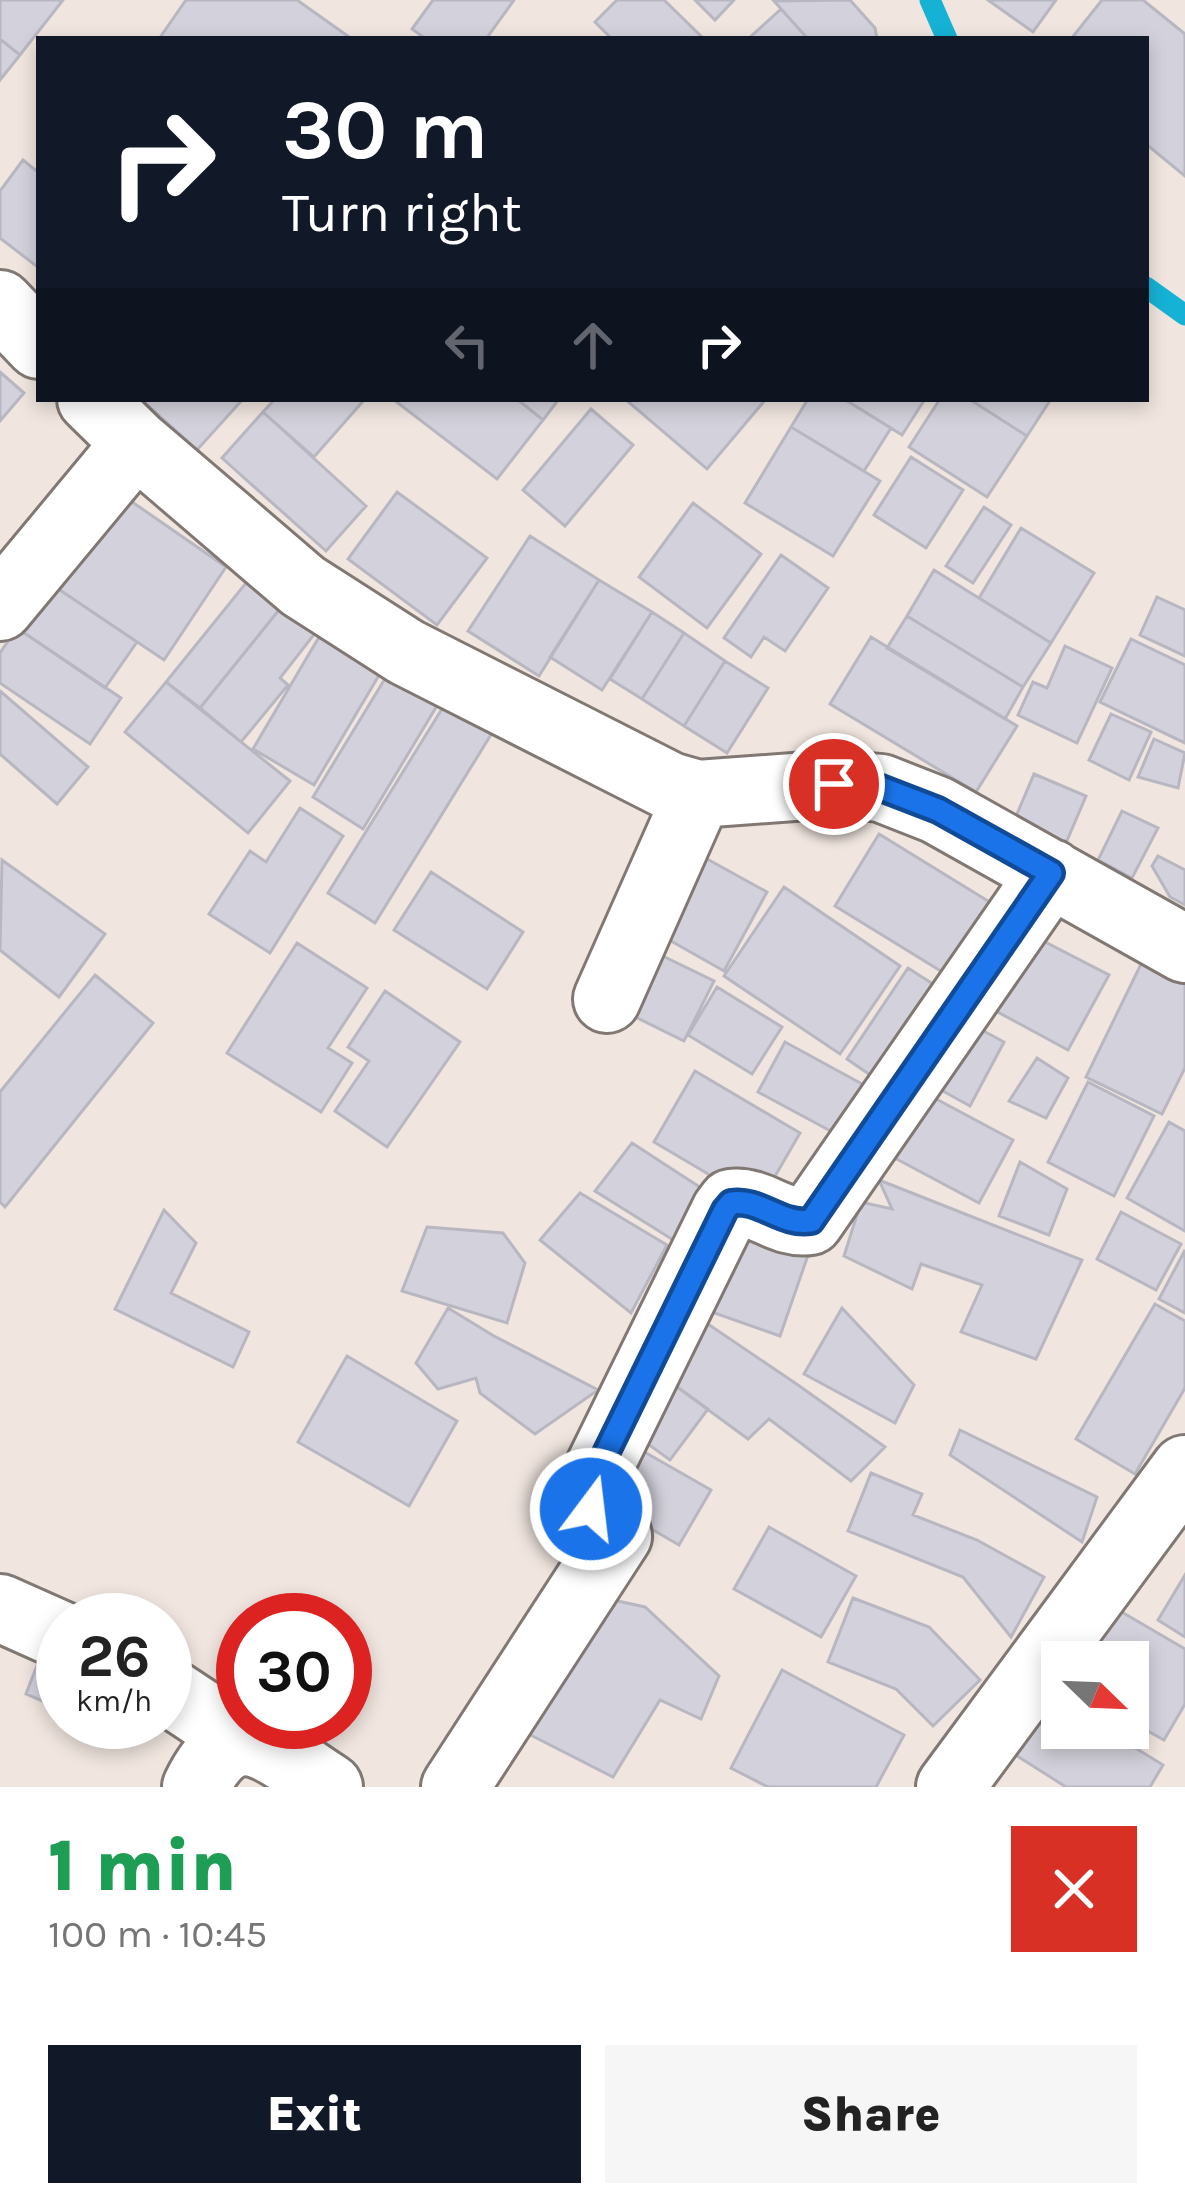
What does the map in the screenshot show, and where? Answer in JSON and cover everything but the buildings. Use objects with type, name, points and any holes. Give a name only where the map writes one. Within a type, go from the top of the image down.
[{"type":"street","points":[[0,304],[36,342]]},
{"type":"street","points":[[0,607],[113,421],[303,586],[406,652],[670,786],[698,794],[834,784],[881,788],[938,810],[1185,949]]},
{"type":"street","points":[[607,999],[698,794]]},
{"type":"street","points":[[455,1787],[618,1536],[591,1509],[585,1496],[725,1210],[742,1201],[797,1222],[811,1221],[1051,873]]},
{"type":"street","points":[[950,1787],[1185,1469]]},
{"type":"street","points":[[0,1608],[36,1624]]},
{"type":"street","points":[[196,1787],[209,1760],[221,1749]]},
{"type":"street","points":[[268,1749],[329,1787]]},
{"type":"waterway","points":[[930,0],[946,36]]},
{"type":"waterway","points":[[1149,289],[1185,315]]},
{"type":"route","points":[[591,1509],[585,1496],[725,1210],[742,1201],[797,1222],[811,1221],[1051,873],[938,810],[881,788],[834,784]]}]
